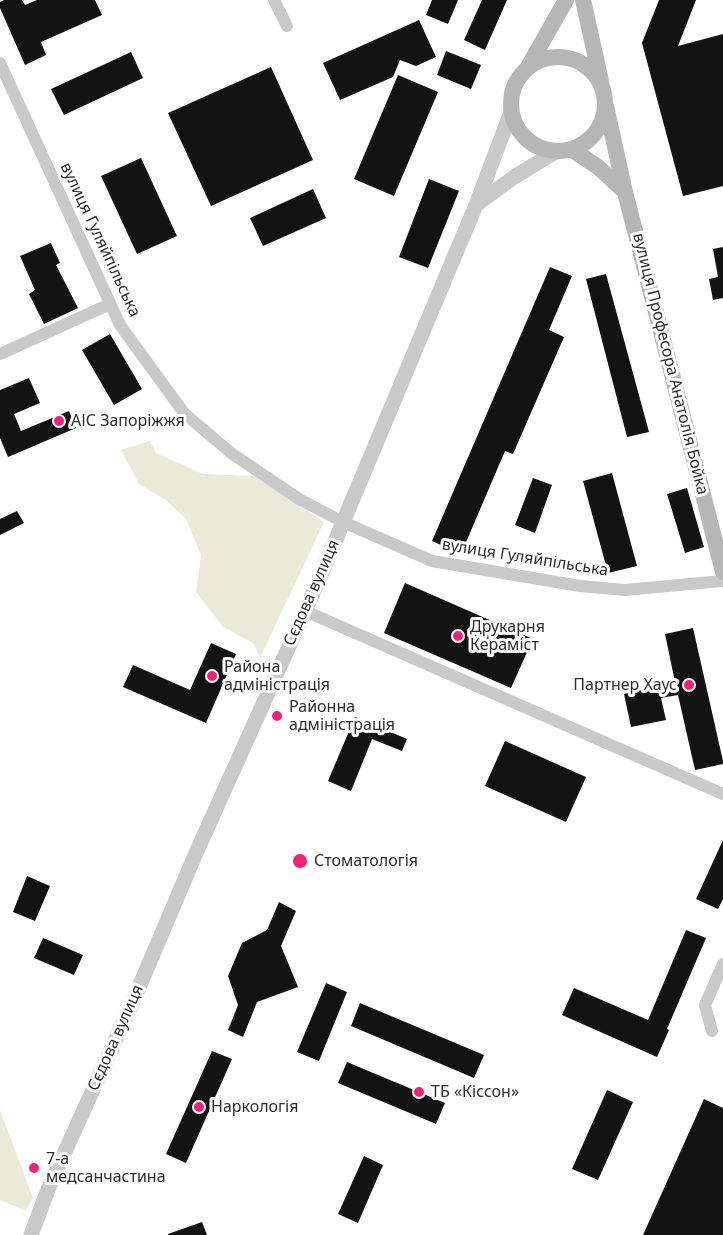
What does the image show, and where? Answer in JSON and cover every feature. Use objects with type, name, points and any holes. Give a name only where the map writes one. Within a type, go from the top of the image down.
[{"type":"main road","points":[[566,0],[527,68],[517,80],[511,96],[512,112],[517,127],[527,140],[541,148],[564,150],[598,167],[625,192]]},
{"type":"main road","points":[[564,150],[585,143],[596,133],[603,120],[605,98],[583,0]]},
{"type":"main road","points":[[527,68],[541,60],[557,57],[573,59],[587,67],[597,78],[605,98]]},
{"type":"main road","name":"вулиця Професора Анатолія Бойка","points":[[605,98],[625,192],[723,572]]},
{"type":"street","points":[[274,0],[287,26]]},
{"type":"street","name":"вулиця Гуляйпільська","points":[[0,63],[120,325],[184,413],[231,453],[299,499],[343,522],[432,561],[580,586],[625,590],[723,581]]},
{"type":"street","name":"Сєдова вулиця","points":[[31,1235],[53,1179],[343,522],[476,205],[512,112]]},
{"type":"street","points":[[476,205],[514,177],[564,150]]},
{"type":"street","points":[[0,354],[110,304]]},
{"type":"street","points":[[305,610],[723,794]]},
{"type":"street","points":[[712,1031],[705,1005],[723,964]]},
{"type":"green space","points":[[150,441],[156,453],[203,474],[254,476],[324,522],[260,658],[253,643],[223,627],[196,592],[201,555],[186,519],[166,500],[139,484],[121,450]]},
{"type":"green space","points":[[0,1110],[33,1198],[26,1211],[0,1200]]},
{"type":"building","points":[[22,0],[25,5],[37,0],[95,0],[102,15],[41,42],[46,55],[25,65],[0,8],[0,2]]},
{"type":"building","points":[[432,0],[458,0],[448,24],[426,15]]},
{"type":"building","points":[[482,0],[507,0],[485,50],[464,40]]},
{"type":"building","points":[[659,0],[696,0],[678,46],[723,34],[723,186],[683,196],[642,43]]},
{"type":"building","points":[[419,20],[436,57],[416,66],[400,60],[393,77],[340,100],[323,63]]},
{"type":"building","points":[[446,51],[481,65],[471,89],[437,75]]},
{"type":"building","points":[[131,52],[143,78],[64,115],[51,89]]},
{"type":"building","points":[[271,67],[313,160],[211,206],[168,113]]},
{"type":"building","points":[[398,75],[438,92],[394,196],[354,179]]},
{"type":"building","points":[[141,158],[177,236],[137,254],[101,176]]},
{"type":"building","points":[[429,179],[459,191],[428,268],[399,257]]},
{"type":"building","points":[[313,189],[326,218],[263,246],[250,218]]},
{"type":"building","points":[[51,243],[60,263],[56,265],[78,308],[44,324],[29,294],[35,290],[20,256]]},
{"type":"building","points":[[723,247],[723,298],[713,300],[709,279],[718,277],[713,249]]},
{"type":"building","points":[[550,267],[572,276],[549,330],[564,337],[513,454],[505,451],[461,554],[432,541]]},
{"type":"building","points":[[606,274],[649,432],[627,437],[586,279]]},
{"type":"building","points":[[110,334],[142,389],[114,405],[82,350]]},
{"type":"building","name":"АІС Запоріжжя","points":[[29,378],[40,403],[14,414],[21,431],[69,411],[76,428],[8,457],[0,438],[0,390]]},
{"type":"building","points":[[612,473],[637,566],[608,573],[583,481]]},
{"type":"building","points":[[533,478],[552,485],[535,533],[515,525]]},
{"type":"building","points":[[687,488],[704,547],[685,553],[667,494]]},
{"type":"building","points":[[17,511],[24,523],[0,535],[0,519]]},
{"type":"building","name":"Друкарня Кераміст","points":[[405,583],[533,639],[511,688],[384,633]]},
{"type":"building","points":[[693,628],[723,761],[723,764],[695,770],[678,695],[661,698],[666,720],[631,727],[624,694],[675,682],[665,634]]},
{"type":"building","name":"Района адміністрація","points":[[211,643],[236,654],[206,723],[123,687],[133,665],[190,690]]},
{"type":"building","points":[[355,717],[407,739],[402,751],[372,739],[351,791],[328,781]]},
{"type":"building","points":[[505,741],[586,777],[566,822],[485,786]]},
{"type":"building","points":[[723,840],[723,899],[718,909],[696,899]]},
{"type":"building","points":[[27,876],[50,886],[35,921],[13,912]]},
{"type":"building","points":[[279,902],[296,911],[281,946],[298,987],[257,1002],[243,1037],[228,1030],[238,1005],[228,976],[242,943],[267,930]]},
{"type":"building","points":[[686,930],[706,938],[657,1057],[562,1015],[574,988],[648,1020]]},
{"type":"building","points":[[43,938],[83,955],[74,975],[34,958]]},
{"type":"building","points":[[326,983],[347,992],[319,1061],[297,1052]]},
{"type":"building","points":[[360,1003],[484,1055],[474,1078],[351,1026]]},
{"type":"building","name":"Наркологія","points":[[212,1051],[232,1059],[186,1163],[166,1154]]},
{"type":"building","points":[[347,1062],[445,1103],[436,1124],[338,1083]]},
{"type":"building","points":[[607,1090],[633,1102],[598,1180],[572,1169]]},
{"type":"building","points":[[704,1099],[723,1108],[723,1235],[643,1235]]},
{"type":"building","points":[[364,1156],[383,1165],[358,1223],[338,1214]]},
{"type":"building","points":[[202,1222],[207,1235],[168,1235],[168,1234]]},
{"type":"place","name":"АІС Запоріжжя","points":[[59,421]]},
{"type":"place","name":"Друкарня Кераміст","points":[[458,636]]},
{"type":"place","name":"Района адміністрація","points":[[212,676]]},
{"type":"place","name":"Партнер Хаус","points":[[689,685]]},
{"type":"place","name":"Районна адміністрація","points":[[277,716]]},
{"type":"place","name":"Стоматологія","points":[[300,861]]},
{"type":"place","name":"ТБ «Кіссон»","points":[[419,1092]]},
{"type":"place","name":"Наркологія","points":[[199,1107]]},
{"type":"place","name":"7-а медсанчастина","points":[[34,1168]]}]
